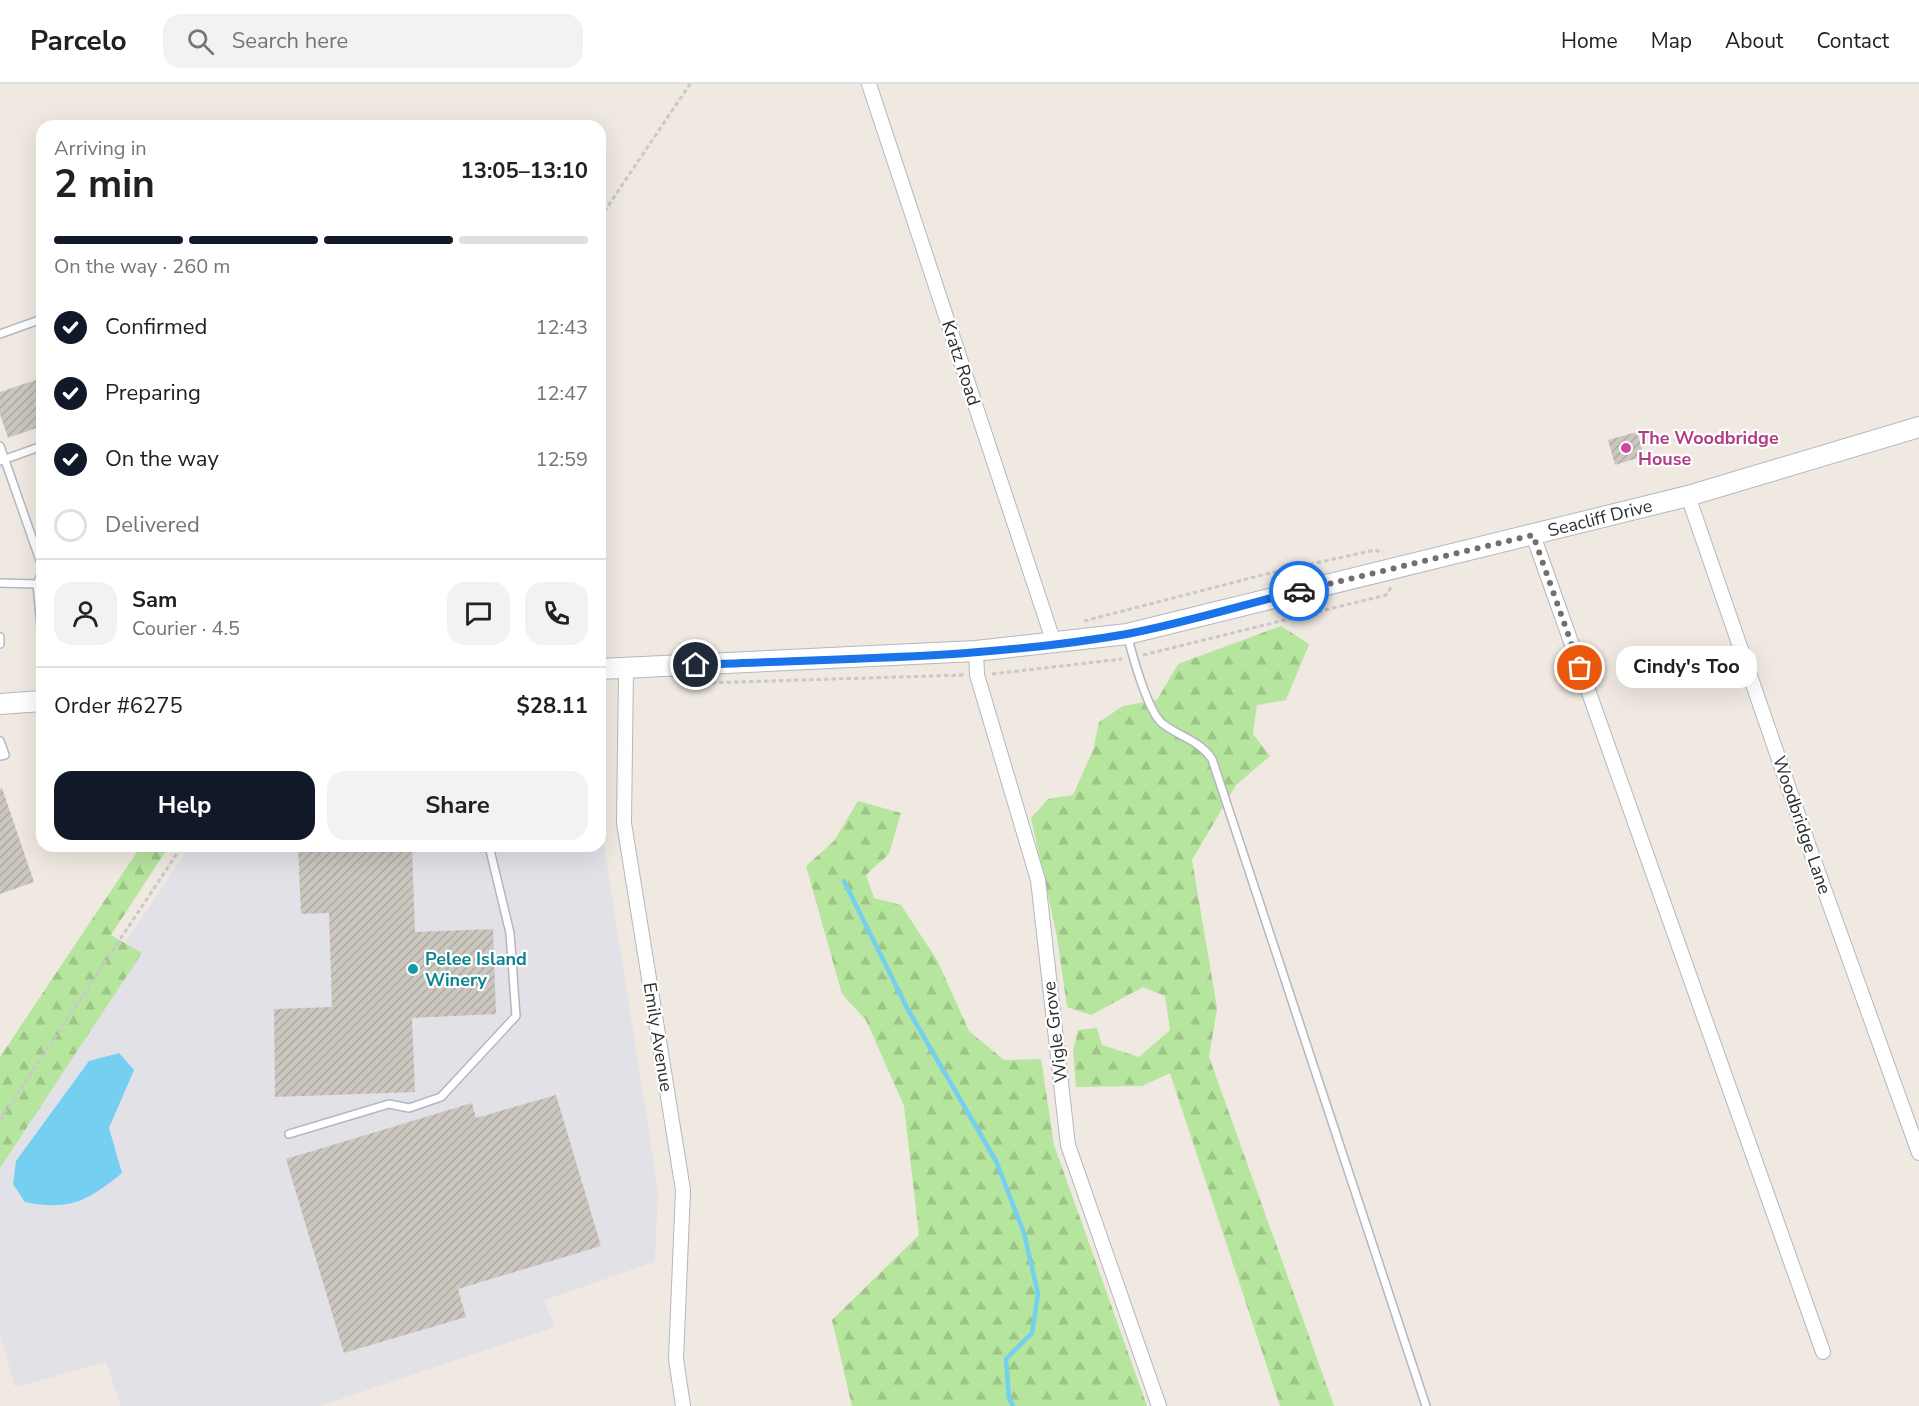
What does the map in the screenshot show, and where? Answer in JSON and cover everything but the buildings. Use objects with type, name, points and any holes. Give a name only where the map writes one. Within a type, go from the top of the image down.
[{"type":"main road","name":"Seacliff Drive","points":[[606,669],[976,651],[1127,634],[1688,496],[1919,427]]},
{"type":"main road","points":[[0,704],[36,701]]},
{"type":"street","name":"Kratz Road","points":[[868,84],[1054,643]]},
{"type":"street","name":"Woodbridge Lane","points":[[1688,496],[1813,858],[1919,1153]]},
{"type":"street","points":[[1533,535],[1823,1352]]},
{"type":"street","name":"Wigle Grove","points":[[976,651],[977,675],[1038,880],[1068,1145],[1160,1406]]},
{"type":"street","name":"Emily Avenue","points":[[626,669],[624,824],[683,1190],[676,1359],[683,1406]]},
{"type":"lane","points":[[0,334],[36,321]]},
{"type":"lane","points":[[0,446],[2,460],[36,550]]},
{"type":"lane","points":[[2,460],[36,448]]},
{"type":"lane","points":[[0,583],[36,584]]},
{"type":"lane","points":[[1127,634],[1133,658],[1155,716],[1163,724],[1203,746],[1212,759],[1426,1406]]},
{"type":"lane","points":[[0,637],[0,644]]},
{"type":"lane","points":[[0,741],[5,755],[0,756]]},
{"type":"lane","points":[[289,1134],[389,1104],[409,1108],[441,1097],[516,1016],[510,933],[490,852]]},
{"type":"path","points":[[606,209],[690,84]]},
{"type":"path","points":[[1079,624],[1087,618],[1375,550],[1408,564]]},
{"type":"path","points":[[0,1120],[178,852]]},
{"type":"shaded area","points":[[186,852],[605,852],[658,1190],[655,1262],[544,1300],[555,1327],[320,1406],[121,1406],[106,1362],[15,1387],[0,1334],[0,1168],[142,953],[125,943]]},
{"type":"green space","points":[[1281,626],[1309,644],[1286,700],[1257,705],[1253,734],[1270,756],[1236,785],[1192,860],[1217,1008],[1209,1057],[1334,1406],[1280,1406],[1170,1073],[1142,1086],[1076,1087],[1073,1051],[1078,1030],[1097,1028],[1102,1045],[1139,1057],[1170,1030],[1165,996],[1143,987],[1091,1015],[1067,1007],[1057,937],[1031,818],[1048,799],[1073,795],[1093,750],[1099,722],[1123,706],[1157,700],[1178,664]]},
{"type":"green space","points":[[858,801],[901,813],[889,854],[866,875],[874,898],[901,905],[937,960],[969,1031],[1004,1060],[1041,1059],[1054,1145],[1147,1406],[852,1406],[832,1320],[919,1235],[904,1106],[866,1020],[842,994],[806,866],[834,841]]},
{"type":"green space","points":[[137,852],[165,852],[111,935],[142,953],[0,1168],[0,1057]]},
{"type":"water","points":[[119,1053],[134,1070],[109,1128],[122,1173],[99,1191],[78,1201],[55,1205],[25,1202],[13,1184],[16,1161],[89,1061]]},
{"type":"waterway","points":[[844,881],[907,1008],[996,1161],[1024,1233],[1038,1294],[1032,1333],[1006,1359],[1009,1398],[1013,1406]]},
{"type":"way so far","points":[[1299,591],[1533,535],[1580,668]]},
{"type":"place","name":"The Woodbridge House","points":[[1626,448]]},
{"type":"place","name":"Cindy's Too","points":[[1580,668]]},
{"type":"place","name":"Pelee Island Winery","points":[[413,969]]},
{"type":"route","points":[[696,665],[976,651],[1127,634],[1299,591]]}]
